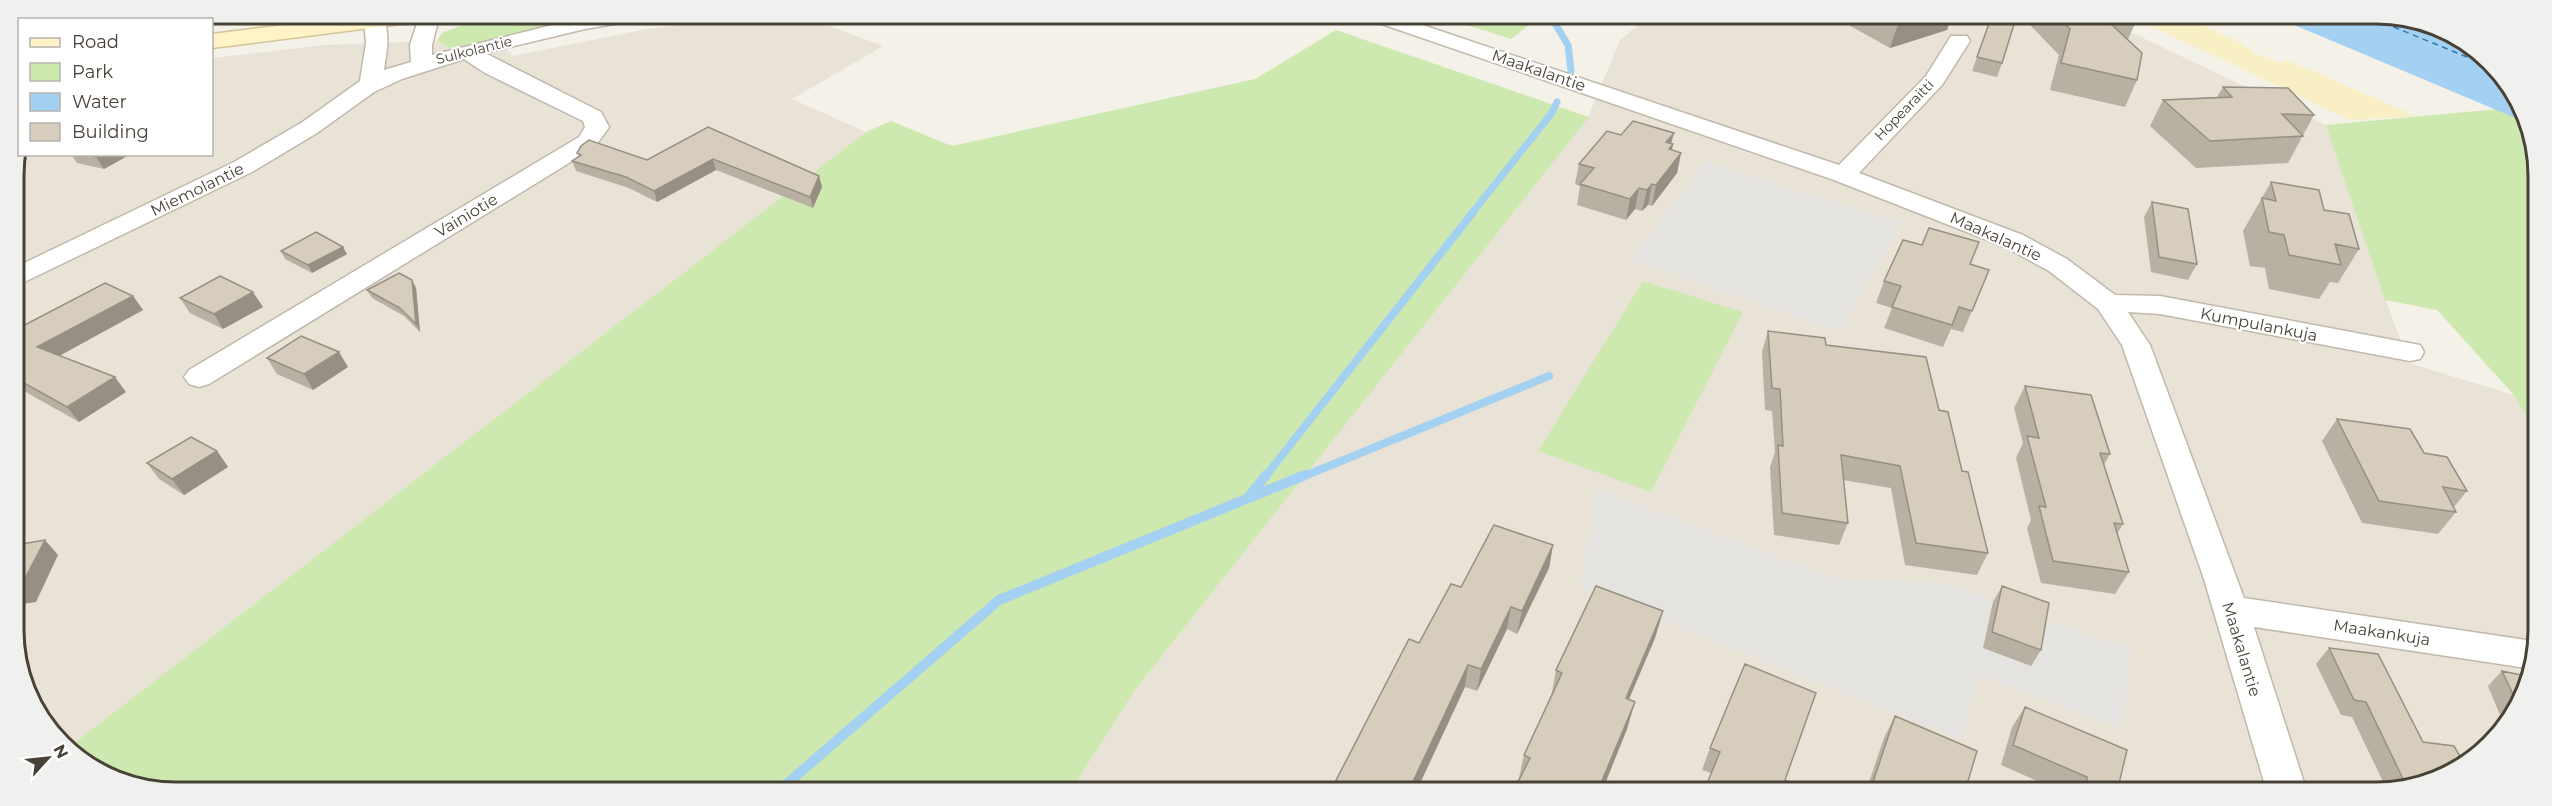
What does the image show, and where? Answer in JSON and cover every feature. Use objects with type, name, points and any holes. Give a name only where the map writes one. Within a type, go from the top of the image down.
[{"type":"main road","points":[[213,41],[350,24]]},
{"type":"street","points":[[371,84],[377,43],[374,24]]},
{"type":"street","points":[[422,63],[421,45],[426,24]]},
{"type":"street","name":"Sulkolantie","points":[[422,63],[581,24]]},
{"type":"street","name":"Maakalantie","points":[[1403,24],[1843,175],[2014,241],[2058,265],[2108,303],[2136,345],[2230,610],[2284,782]]},
{"type":"street","name":"Hopearaitti","points":[[1843,175],[1934,80],[1959,41]]},
{"type":"street","name":"Vainiotie","points":[[199,377],[587,142],[597,127],[593,117],[493,68],[467,51]]},
{"type":"street","name":"Miemolantie","points":[[24,274],[243,167],[309,128],[371,84],[422,63]]},
{"type":"street","name":"Kumpulankuja","points":[[2108,303],[2160,305],[2410,352]]},
{"type":"street","name":"Maakankuja","points":[[2230,610],[2526,654]]},
{"type":"shaded area","points":[[684,24],[824,24],[883,46],[792,99],[866,132],[78,740],[78,728],[60,728],[50,715],[32,679],[25,650],[25,156],[213,156],[213,58],[324,45],[437,41],[449,48],[496,40],[513,56]]},
{"type":"shaded area","points":[[1639,24],[2114,24],[2326,125],[2408,363],[2514,395],[2528,419],[2527,650],[2523,670],[2512,697],[2502,715],[2484,738],[2452,762],[2416,777],[2386,782],[1076,782],[1135,690],[1588,117],[1620,40]]},
{"type":"shaded area","points":[[1706,162],[1902,223],[1840,332],[1630,259]]},
{"type":"shaded area","points":[[1596,489],[1836,579],[1946,583],[2132,650],[2122,729],[1978,675],[1963,740],[1579,588]]},
{"type":"green space","points":[[465,24],[566,24],[449,48],[437,41],[442,33]]},
{"type":"green space","points":[[1464,24],[1530,24],[1511,39]]},
{"type":"green space","points":[[1336,30],[1589,117],[1135,690],[1076,782],[176,782],[136,777],[109,766],[78,746],[78,740],[866,132],[891,121],[952,146],[1255,79]]},
{"type":"green space","points":[[2498,109],[2516,118],[2525,146],[2528,176],[2528,419],[2514,395],[2437,310],[2385,300],[2326,125]]},
{"type":"green space","points":[[1643,281],[1743,312],[1651,492],[1538,451]]},
{"type":"sand","points":[[2147,24],[2200,24],[2241,43],[2254,53],[2279,63],[2287,60],[2416,116],[2350,120]]},
{"type":"water","points":[[2292,24],[2396,25],[2434,36],[2452,44],[2484,68],[2502,91],[2516,118]]},
{"type":"building","points":[[1989,24],[2014,24],[2002,63],[1977,57]]},
{"type":"building","points":[[2065,24],[2111,24],[2142,53],[2137,80],[2061,63],[2070,29]]},
{"type":"building","points":[[2223,87],[2288,88],[2314,115],[2282,114],[2303,136],[2210,141],[2163,100],[2232,97]]},
{"type":"building","points":[[1633,121],[1674,133],[1666,142],[1673,144],[1669,149],[1681,153],[1656,185],[1652,184],[1647,190],[1639,188],[1630,199],[1580,184],[1594,168],[1579,164],[1607,131],[1621,135]]},
{"type":"building","points":[[708,127],[819,176],[810,197],[713,159],[654,191],[626,177],[572,161],[581,155],[577,153],[581,146],[589,140],[647,160]]},
{"type":"building","points":[[2271,182],[2319,190],[2324,210],[2349,214],[2359,249],[2335,244],[2341,265],[2289,255],[2284,235],[2269,232],[2262,198],[2276,201]]},
{"type":"building","points":[[2152,202],[2188,209],[2197,264],[2159,257]]},
{"type":"building","points":[[1929,228],[1979,242],[1970,264],[1989,270],[1972,311],[1959,307],[1952,325],[1892,307],[1901,286],[1884,281],[1903,240],[1922,245]]},
{"type":"building","points":[[316,232],[343,247],[308,265],[281,251]]},
{"type":"building","points":[[399,273],[412,280],[416,324],[400,308],[367,290]]},
{"type":"building","points":[[220,276],[253,292],[214,314],[180,298]]},
{"type":"building","points":[[105,283],[133,296],[37,347],[115,377],[67,407],[24,383],[24,325]]},
{"type":"building","points":[[1768,331],[1825,338],[1826,345],[1926,357],[1939,410],[1948,412],[1962,471],[1968,472],[1988,553],[1916,543],[1900,466],[1841,455],[1848,523],[1782,513],[1778,445],[1783,446],[1780,389],[1772,388]]},
{"type":"building","points":[[301,336],[339,352],[304,374],[267,358]]},
{"type":"building","points":[[2025,386],[2091,395],[2110,454],[2100,453],[2123,524],[2114,523],[2129,572],[2053,561],[2039,506],[2046,507],[2027,436],[2039,438]]},
{"type":"building","points":[[2337,419],[2410,429],[2424,453],[2447,457],[2467,491],[2443,487],[2456,512],[2379,501]]},
{"type":"building","points":[[191,437],[217,451],[172,479],[147,463]]},
{"type":"building","points":[[1494,525],[1553,545],[1522,611],[1511,607],[1481,669],[1468,665],[1413,782],[1335,782],[1409,639],[1419,643],[1451,584],[1461,587]]},
{"type":"building","points":[[45,540],[24,580],[24,544]]},
{"type":"building","points":[[1596,586],[1663,611],[1626,698],[1635,702],[1601,782],[1518,782],[1530,758],[1524,755],[1562,673],[1556,670]]},
{"type":"building","points":[[2002,586],[2049,603],[2041,650],[1992,632]]},
{"type":"building","points":[[2329,648],[2378,654],[2423,742],[2454,746],[2460,757],[2434,770],[2403,780],[2366,702],[2354,700]]},
{"type":"building","points":[[1745,664],[1816,693],[1785,780],[1790,782],[1708,782],[1720,752],[1710,748]]},
{"type":"building","points":[[2502,671],[2521,675],[2513,695]]},
{"type":"building","points":[[2025,707],[2127,750],[2119,782],[2087,782],[2087,777],[2013,745]]},
{"type":"building","points":[[1895,716],[1977,751],[1968,782],[1873,782]]},
{"type":"waterway","points":[[1555,24],[1568,45],[1571,71]]},
{"type":"waterway","points":[[1473,212],[1551,114],[1557,102]]},
{"type":"waterway","points":[[1265,477],[1474,211]]},
{"type":"waterway","points":[[1302,477],[1549,376]]},
{"type":"waterway","points":[[1247,499],[1266,475]]},
{"type":"waterway","points":[[1247,499],[1305,475]]},
{"type":"waterway","points":[[789,782],[999,600],[1247,499]]},
{"type":"ferry route","points":[[2388,25],[2475,60]]}]
